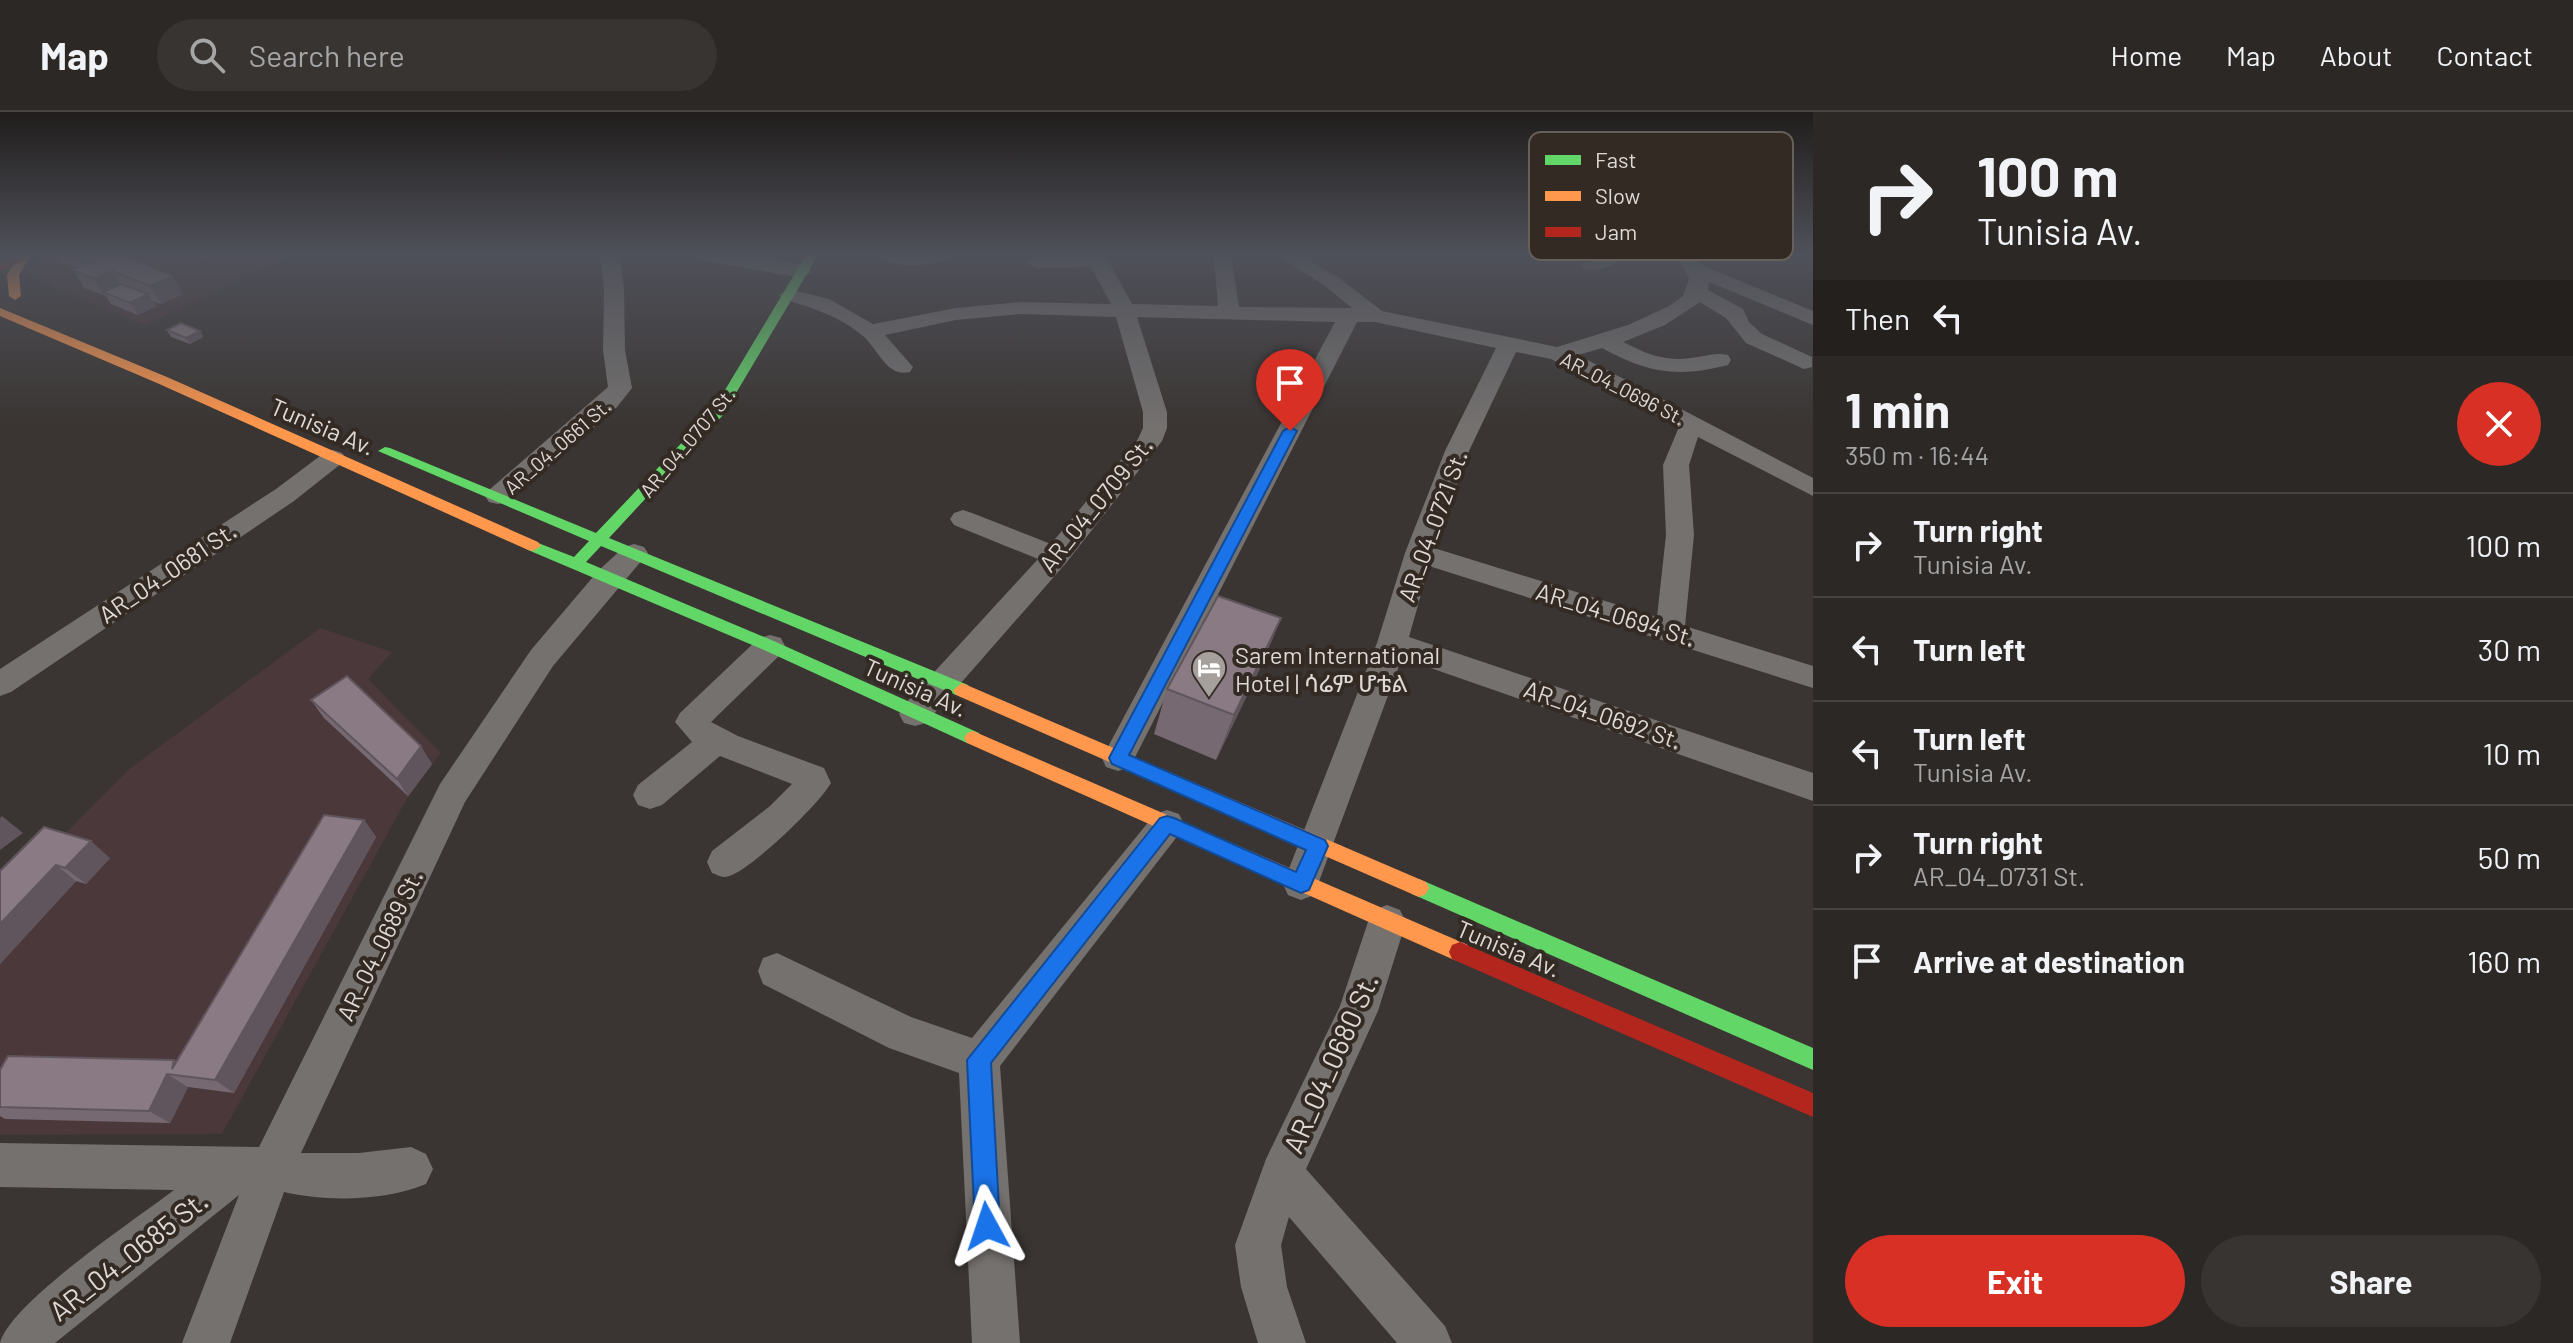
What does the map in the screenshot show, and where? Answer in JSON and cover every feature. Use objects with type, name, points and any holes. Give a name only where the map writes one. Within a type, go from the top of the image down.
[{"type":"main road","name":"Tunisia Av.","points":[[1,312],[162,380],[333,458],[606,565],[943,682],[1813,1059]]},
{"type":"main road","name":"AR_04_0707 St.","points":[[606,565],[601,540],[718,412],[778,312]]},
{"type":"main road","name":"Tunisia Av.","points":[[372,445],[601,540],[606,565]]},
{"type":"main road","name":"Tunisia Av.","points":[[606,565],[915,714],[1813,1105]]},
{"type":"street","name":"AR_04_0661 St.","points":[[498,496],[609,402],[620,388],[620,371],[614,350],[614,312]]},
{"type":"street","points":[[840,312],[870,331],[902,367]]},
{"type":"street","name":"AR_04_0696 St.","points":[[870,331],[970,312]]},
{"type":"street","name":"AR_04_0709 St.","points":[[915,714],[1056,556],[1150,441],[1155,428],[1155,412],[1125,312]]},
{"type":"street","name":"AR_04_0696 St.","points":[[1277,312],[1362,315],[1558,354],[1811,486]]},
{"type":"street","points":[[1118,758],[1362,315],[1360,312]]},
{"type":"street","points":[[1558,354],[1603,340],[1670,312]]},
{"type":"street","points":[[1732,312],[1739,327],[1748,335],[1804,362]]},
{"type":"street","points":[[1603,340],[1661,368],[1681,368],[1720,360]]},
{"type":"street","name":"AR_04_0721 St.","points":[[1301,884],[1318,846],[1392,643],[1419,553],[1457,451],[1508,345]]},
{"type":"street","points":[[1670,630],[1680,535],[1676,465],[1679,451],[1693,423]]},
{"type":"street","name":"AR_04_0681 St.","points":[[0,684],[285,495],[333,458]]},
{"type":"street","points":[[963,519],[1056,556]]},
{"type":"street","name":"AR_04_0694 St.","points":[[1419,553],[1813,677]]},
{"type":"street","name":"AR_04_0689 St.","points":[[206,1343],[254,1169],[452,794],[606,565]]},
{"type":"street","name":"AR_04_0692 St.","points":[[1392,643],[1813,787]]},
{"type":"street","points":[[725,862],[782,816],[814,783],[812,778],[793,769],[716,741],[694,729],[691,722],[770,646]]},
{"type":"street","points":[[650,795],[716,741]]},
{"type":"street","points":[[996,1343],[983,1167],[979,1060],[1167,824]]},
{"type":"street","name":"AR_04_0680 St.","points":[[1387,922],[1358,1011],[1281,1174],[1428,1343]]},
{"type":"street","points":[[777,971],[903,1034],[979,1060]]},
{"type":"street","points":[[0,1165],[254,1169],[304,1175],[359,1175],[411,1169]]},
{"type":"street","name":"AR_04_0685 St.","points":[[23,1343],[60,1307],[254,1169]]},
{"type":"street","points":[[1281,1174],[1258,1245],[1264,1287],[1282,1343]]},
{"type":"shaded area","points":[[115,312],[171,312],[145,325]]},
{"type":"shaded area","points":[[320,628],[392,652],[368,679],[441,753],[405,802],[222,1134],[0,1135],[0,899],[128,770]]},
{"type":"building","points":[[181,323],[200,331],[186,338],[167,330]]},
{"type":"building","points":[[1218,596],[1281,618],[1234,715],[1167,689]]},
{"type":"building","points":[[347,676],[421,746],[397,779],[311,700]]},
{"type":"building","points":[[324,815],[364,820],[215,1080],[167,1074],[149,1111],[0,1107],[0,1070],[8,1056],[174,1060],[172,1069]]},
{"type":"building","points":[[44,827],[91,841],[65,868],[56,865],[0,924],[0,871]]},
{"type":"traffic: fast","points":[[576,564],[718,412],[778,312]]},
{"type":"traffic: fast","points":[[385,451],[962,690]]},
{"type":"traffic: fast","points":[[533,546],[770,646],[973,738]]},
{"type":"traffic: fast","points":[[1419,888],[1813,1059]]},
{"type":"traffic: slow","points":[[1,312],[162,380],[533,546]]},
{"type":"traffic: slow","points":[[962,690],[1419,888]]},
{"type":"traffic: slow","points":[[973,738],[1460,952]]},
{"type":"traffic: jam","points":[[1460,952],[1813,1105]]},
{"type":"place","name":"Sarem International Hotel | ሳሬም ሆቴል","points":[[1209,699]]},
{"type":"route","points":[[987,1226],[979,1060],[1167,824],[1301,884],[1318,846],[1118,758],[1290,431]]}]
